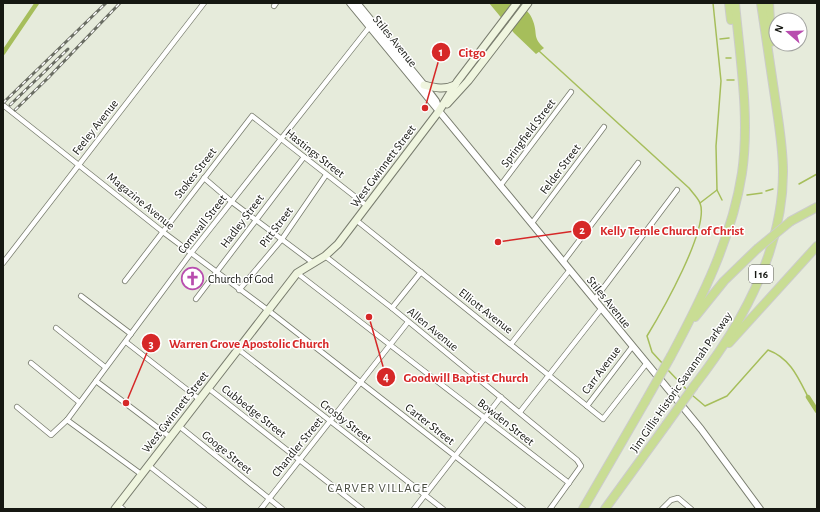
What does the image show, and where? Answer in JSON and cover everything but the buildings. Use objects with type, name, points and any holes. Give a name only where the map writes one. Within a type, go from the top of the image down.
[{"type":"highway","points":[[728,3],[733,33],[740,60]]},
{"type":"highway","name":"Jim Gillis Historic Savannah Parkway","points":[[583,509],[686,328],[722,249],[736,200],[742,172],[744,115],[734,3]]},
{"type":"highway","name":"Jim Gillis Historic Savannah Parkway","points":[[605,509],[710,365],[744,313],[760,277],[773,238],[782,196],[782,149],[761,3]]},
{"type":"highway","points":[[769,3],[772,75]]},
{"type":"highway","points":[[686,328],[724,281],[757,250],[791,221],[817,207]]},
{"type":"highway","points":[[710,365],[817,246]]},
{"type":"main road","name":"West Gwinnett Street","points":[[118,508],[141,474],[297,273],[312,262],[325,256],[338,244],[439,111],[456,84],[517,3]]},
{"type":"main road","name":"West Gwinnett Street","points":[[439,111],[461,90],[528,3]]},
{"type":"main road","points":[[424,85],[448,88],[456,84]]},
{"type":"street","name":"Feeley Avenue","points":[[3,263],[204,3]]},
{"type":"street","name":"Stiles Avenue","points":[[350,3],[372,24],[424,85],[436,101],[439,111]]},
{"type":"street","name":"Stiles Avenue","points":[[358,3],[372,24],[439,111],[532,223],[563,262],[568,271],[595,300],[700,429],[760,509]]},
{"type":"street","name":"Cornwall Street","points":[[17,407],[51,435],[55,433],[67,420],[105,367],[126,342],[191,253],[372,24]]},
{"type":"street","name":"Springfield Street","points":[[500,186],[571,92]]},
{"type":"street","name":"Magazine Avenue","points":[[3,105],[163,232],[268,311]]},
{"type":"street","name":"Hastings Street","points":[[252,116],[367,206]]},
{"type":"street","name":"Stokes Street","points":[[125,281],[252,116]]},
{"type":"street","name":"Felder Street","points":[[532,223],[604,126]]},
{"type":"street","name":"Hadley Street","points":[[196,299],[304,156]]},
{"type":"street","points":[[563,262],[638,163]]},
{"type":"street","name":"Pitt Street","points":[[239,290],[282,239],[326,175]]},
{"type":"street","points":[[204,178],[232,202],[312,262]]},
{"type":"street","points":[[595,300],[677,190]]},
{"type":"street","name":"Elliott Avenue","points":[[356,220],[603,419],[646,364]]},
{"type":"street","name":"Allen Avenue","points":[[325,256],[392,308],[577,460],[581,466],[569,483]]},
{"type":"street","points":[[511,344],[568,271]]},
{"type":"street","points":[[392,308],[421,272]]},
{"type":"street","name":"Bowden Street","points":[[297,273],[569,483]]},
{"type":"street","points":[[81,296],[131,334]]},
{"type":"street","points":[[520,412],[550,376],[601,309]]},
{"type":"street","name":"Carter Street","points":[[268,311],[523,509]]},
{"type":"street","name":"Chandler Street","points":[[261,509],[389,344],[408,322]]},
{"type":"street","points":[[56,328],[105,367]]},
{"type":"street","points":[[126,342],[199,399]]},
{"type":"street","name":"Carr Avenue","points":[[587,406],[632,347]]},
{"type":"street","name":"Crosby Street","points":[[238,349],[443,509]]},
{"type":"street","points":[[30,363],[79,402]]},
{"type":"street","points":[[96,381],[170,437]]},
{"type":"street","name":"Cubbedge Street","points":[[208,388],[362,509]]},
{"type":"street","points":[[414,509],[501,397]]},
{"type":"street","points":[[67,420],[141,474]]},
{"type":"street","name":"Googe Street","points":[[179,426],[282,509]]},
{"type":"street","points":[[148,465],[204,509]]},
{"type":"street","points":[[550,509],[569,483]]},
{"type":"street","points":[[662,509],[671,500],[678,498],[690,509]]},
{"type":"shaded area","points":[[489,3],[520,3],[531,16],[538,41],[544,48],[536,54],[514,33]]},
{"type":"waterway","points":[[3,53],[37,3]]},
{"type":"waterway","points":[[700,203],[717,190],[716,146],[721,81],[713,3]]},
{"type":"waterway","points":[[720,39],[729,38]]},
{"type":"waterway","points":[[539,51],[689,188],[700,203],[701,215],[698,231],[691,250],[673,290],[647,336],[652,352],[663,364]]},
{"type":"waterway","points":[[726,58],[731,58]]},
{"type":"waterway","points":[[727,80],[734,80]]},
{"type":"waterway","points":[[799,184],[817,174]]},
{"type":"waterway","points":[[766,191],[773,189]]},
{"type":"waterway","points":[[717,190],[722,200]]},
{"type":"waterway","points":[[747,195],[762,193]]},
{"type":"waterway","points":[[692,395],[705,406],[727,396],[768,350],[776,353],[788,363],[797,375],[808,397]]},
{"type":"waterway","points":[[667,369],[688,391]]},
{"type":"waterway","points":[[808,397],[817,411]]},
{"type":"railway","points":[[3,103],[106,3]]},
{"type":"railway","points":[[15,110],[120,3]]},
{"type":"railway","points":[[10,105],[68,49]]},
{"type":"place","name":"Citgo","points":[[425,108]]},
{"type":"place","name":"Kelly Temle Church of Christ","points":[[498,242]]},
{"type":"place","name":"Church of God","points":[[193,279]]},
{"type":"place","name":"Goodwill Baptist Church","points":[[369,317]]},
{"type":"place","name":"Warren Grove Apostolic Church","points":[[126,403]]},
{"type":"district","name":"CARVER VILLAGE","points":[[378,487]]}]
